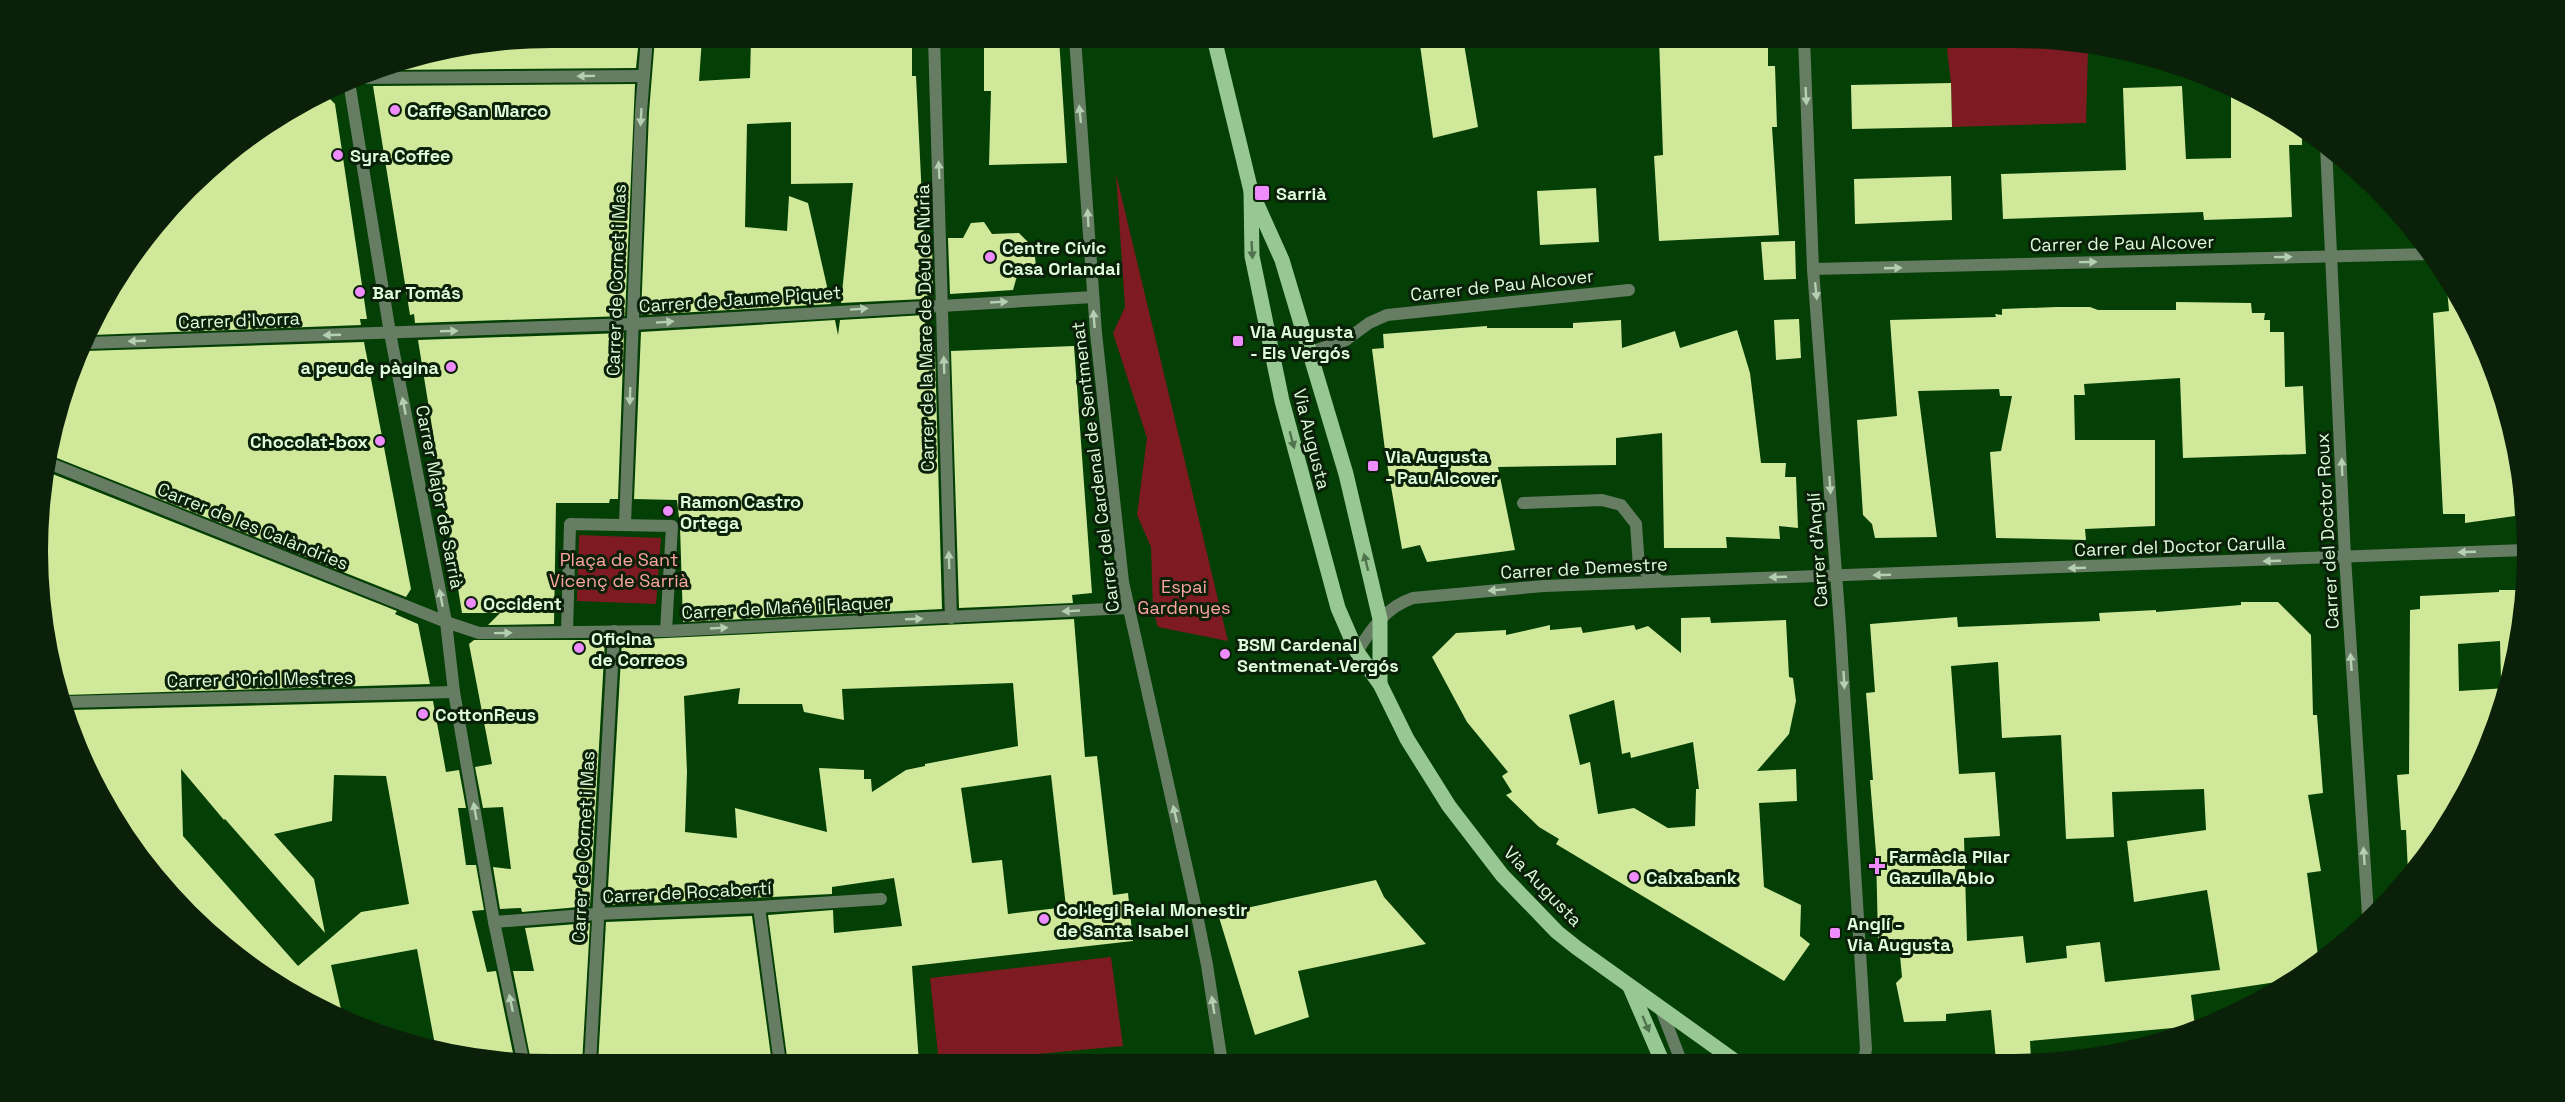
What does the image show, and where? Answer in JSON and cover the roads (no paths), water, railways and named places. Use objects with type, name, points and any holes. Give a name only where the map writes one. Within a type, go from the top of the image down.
[{"type":"main road","name":"Via Augusta","points":[[1216,48],[1251,191],[1282,260],[1343,465],[1380,619],[1380,684]]},
{"type":"main road","name":"Via Augusta","points":[[1251,191],[1252,256],[1282,401],[1335,597],[1357,652],[1380,684],[1407,739],[1449,806],[1502,875],[1557,932],[1725,1054]]},
{"type":"main road","points":[[1630,987],[1659,1054]]},
{"type":"street","name":"Carrer de Cornet i Mas","points":[[625,524],[646,48]]},
{"type":"street","name":"Carrer de la Mare de Déu de Núria","points":[[934,48],[951,618]]},
{"type":"street","name":"Carrer del Cardenal de Sentmenat","points":[[1076,48],[1093,297],[1114,513],[1129,608],[1197,911],[1221,1054]]},
{"type":"street","name":"Carrer d'Anglí","points":[[1804,48],[1814,269],[1837,575],[1865,1054]]},
{"type":"street","points":[[381,78],[644,76]]},
{"type":"street","name":"Carrer Major de Sarrià","points":[[350,90],[390,333],[446,622],[454,692],[494,922],[522,1053]]},
{"type":"street","name":"Carrer del Doctor Roux","points":[[2327,157],[2344,557],[2367,910]]},
{"type":"street","name":"Carrer de Pau Alcover","points":[[1814,269],[2419,254]]},
{"type":"street","name":"Carrer de Pau Alcover","points":[[1311,352],[1346,340],[1378,318],[1629,290]]},
{"type":"street","name":"Carrer de Jaume Piquet","points":[[390,333],[633,324],[941,304],[1093,297]]},
{"type":"street","name":"Carrer d'Ivorra","points":[[94,343],[390,333]]},
{"type":"street","name":"Carrer de les Calàndries","points":[[56,466],[446,622]]},
{"type":"street","points":[[1523,503],[1602,500],[1621,505],[1636,524],[1639,567],[1660,581]]},
{"type":"street","points":[[567,632],[570,524],[672,526],[666,631]]},
{"type":"street","name":"Carrer del Doctor Carulla","points":[[1837,575],[2517,550]]},
{"type":"street","name":"Carrer de Demestre","points":[[1357,652],[1380,619],[1400,602],[1413,598],[1544,586],[1837,575]]},
{"type":"street","name":"Carrer de Mañé i Flaquer","points":[[446,622],[479,633],[666,631],[1129,608]]},
{"type":"street","name":"Carrer de Cornet i Mas","points":[[590,1054],[614,631]]},
{"type":"street","name":"Carrer d'Oriol Mestres","points":[[72,702],[454,692]]},
{"type":"street","name":"Carrer de Rocabertí","points":[[494,922],[597,914],[881,899]]},
{"type":"street","points":[[759,907],[779,1054]]},
{"type":"street","points":[[1660,1009],[1678,1054]]},
{"type":"place","name":"Caffe San Marco","points":[[395,110]]},
{"type":"place","name":"Syra Coffee","points":[[338,155]]},
{"type":"place","name":"Sarrià","points":[[1262,193]]},
{"type":"place","name":"Centre Cívic Casa Orlandai","points":[[990,257]]},
{"type":"place","name":"Bar Tomás","points":[[360,292]]},
{"type":"place","name":"Via Augusta - Els Vergós","points":[[1238,341]]},
{"type":"place","name":"a peu de pàgina","points":[[451,367]]},
{"type":"place","name":"Chocolat-box","points":[[380,441]]},
{"type":"place","name":"Via Augusta - Pau Alcover","points":[[1373,466]]},
{"type":"place","name":"Ramon Castro Ortega","points":[[668,511]]},
{"type":"place","name":"Occident","points":[[471,603]]},
{"type":"place","name":"Oficina de Correos","points":[[579,648]]},
{"type":"place","name":"BSM Cardenal Sentmenat-Vergós","points":[[1225,654]]},
{"type":"place","name":"CottonReus","points":[[423,714]]},
{"type":"place","name":"Farmàcia Pilar Gazulla Abio","points":[[1877,866]]},
{"type":"place","name":"Caixabank","points":[[1634,877]]},
{"type":"place","name":"Col·legi Reial Monestir de Santa Isabel","points":[[1044,919]]},
{"type":"place","name":"Anglí - Via Augusta","points":[[1835,933]]},
{"type":"park label","name":"Plaça de Sant Vicenç de Sarrià","points":[[619,569]]},
{"type":"park label","name":"Espai Gardenyes","points":[[1184,596]]}]
